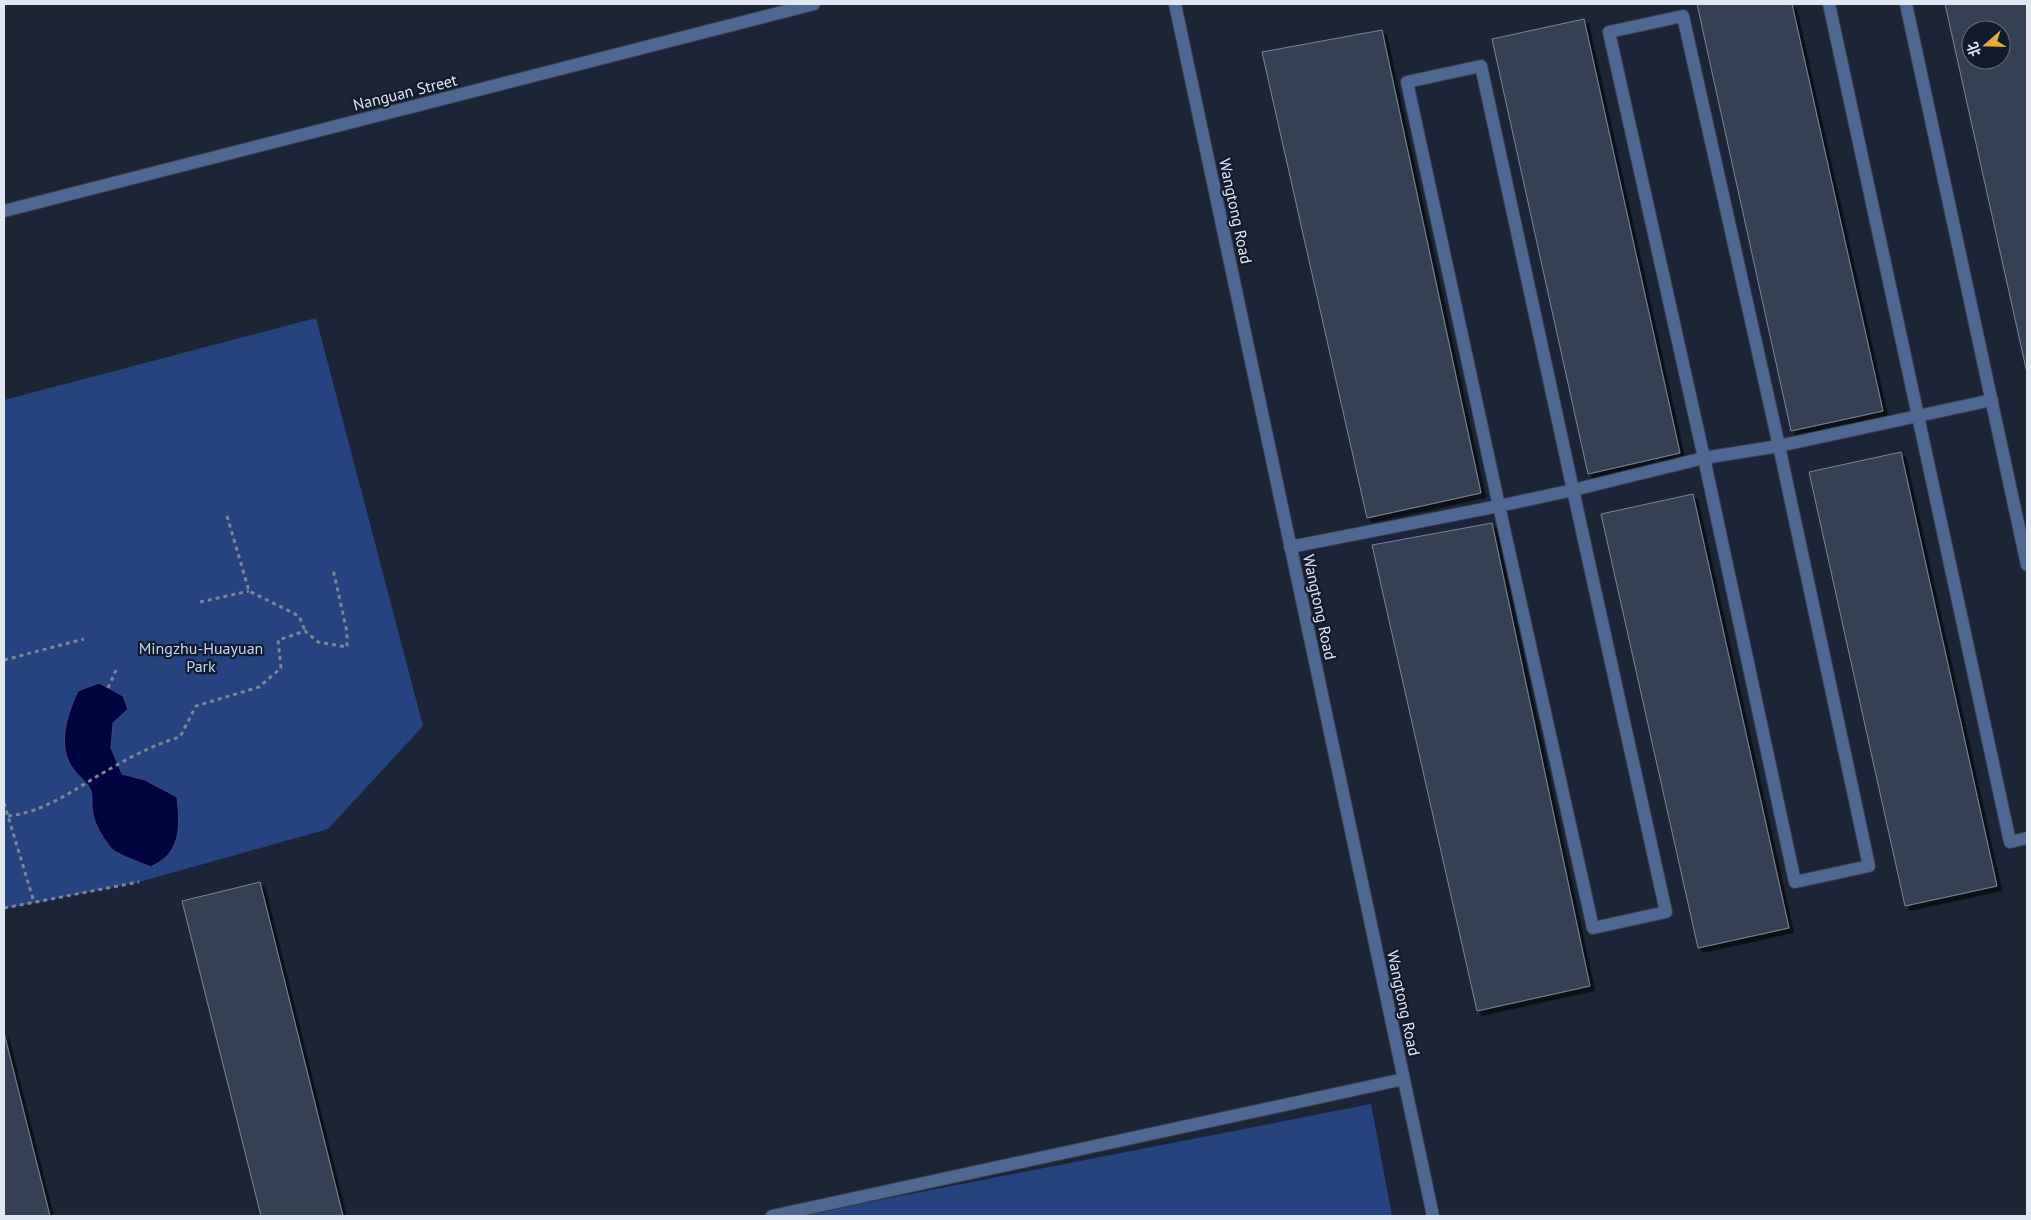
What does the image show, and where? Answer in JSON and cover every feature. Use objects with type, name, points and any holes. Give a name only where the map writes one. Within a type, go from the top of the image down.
[{"type":"street","name":"Nanguan Street","points":[[4,211],[814,4]]},
{"type":"street","name":"Wangtong Road","points":[[1175,4],[1433,1216]]},
{"type":"street","points":[[1829,4],[2010,842],[2027,838]]},
{"type":"street","points":[[1906,4],[2027,565]]},
{"type":"street","points":[[1683,16],[1869,866],[1795,882],[1704,458],[1609,32],[1683,16]]},
{"type":"street","points":[[1481,66],[1572,490],[1666,912],[1593,928],[1499,506],[1407,82],[1481,66]]},
{"type":"street","points":[[1290,547],[1499,506],[1704,458],[1778,446],[1992,400]]},
{"type":"street","points":[[772,1216],[1404,1079]]},
{"type":"path","points":[[227,516],[249,591]]},
{"type":"path","points":[[200,602],[249,591],[299,616],[305,631],[318,642],[347,647],[347,632],[333,569]]},
{"type":"path","points":[[8,816],[58,801],[156,744],[180,737],[196,706],[260,687],[282,668],[278,640],[305,631]]},
{"type":"path","points":[[4,660],[84,639]]},
{"type":"path","points":[[108,688],[116,670]]},
{"type":"path","points":[[4,803],[34,902]]},
{"type":"path","points":[[4,908],[139,882]]},
{"type":"green space","name":"Mingzhu-Huayuan Park","points":[[316,318],[423,726],[328,829],[139,882],[4,909],[4,400]]},
{"type":"green space","points":[[1371,1104],[1392,1216],[799,1216]]},
{"type":"shaded area","points":[[99,683],[123,696],[128,709],[113,723],[111,748],[122,774],[145,780],[177,797],[178,828],[175,842],[167,856],[151,867],[116,852],[109,845],[94,818],[90,788],[74,770],[65,751],[64,741],[67,720],[78,691]]},
{"type":"building","points":[[1697,4],[1792,4],[1883,411],[1791,431]]},
{"type":"building","points":[[1945,4],[2027,4],[2027,373]]},
{"type":"building","points":[[1584,19],[1680,453],[1588,474],[1492,39]]},
{"type":"building","points":[[1382,30],[1481,493],[1367,518],[1262,52]]},
{"type":"building","points":[[1901,452],[1997,886],[1905,906],[1809,472]]},
{"type":"building","points":[[1693,494],[1789,928],[1698,948],[1601,514]]},
{"type":"building","points":[[1492,523],[1590,986],[1477,1011],[1372,545]]},
{"type":"building","points":[[260,882],[343,1216],[261,1216],[182,901]]},
{"type":"building","points":[[4,1033],[50,1216],[4,1216]]}]
